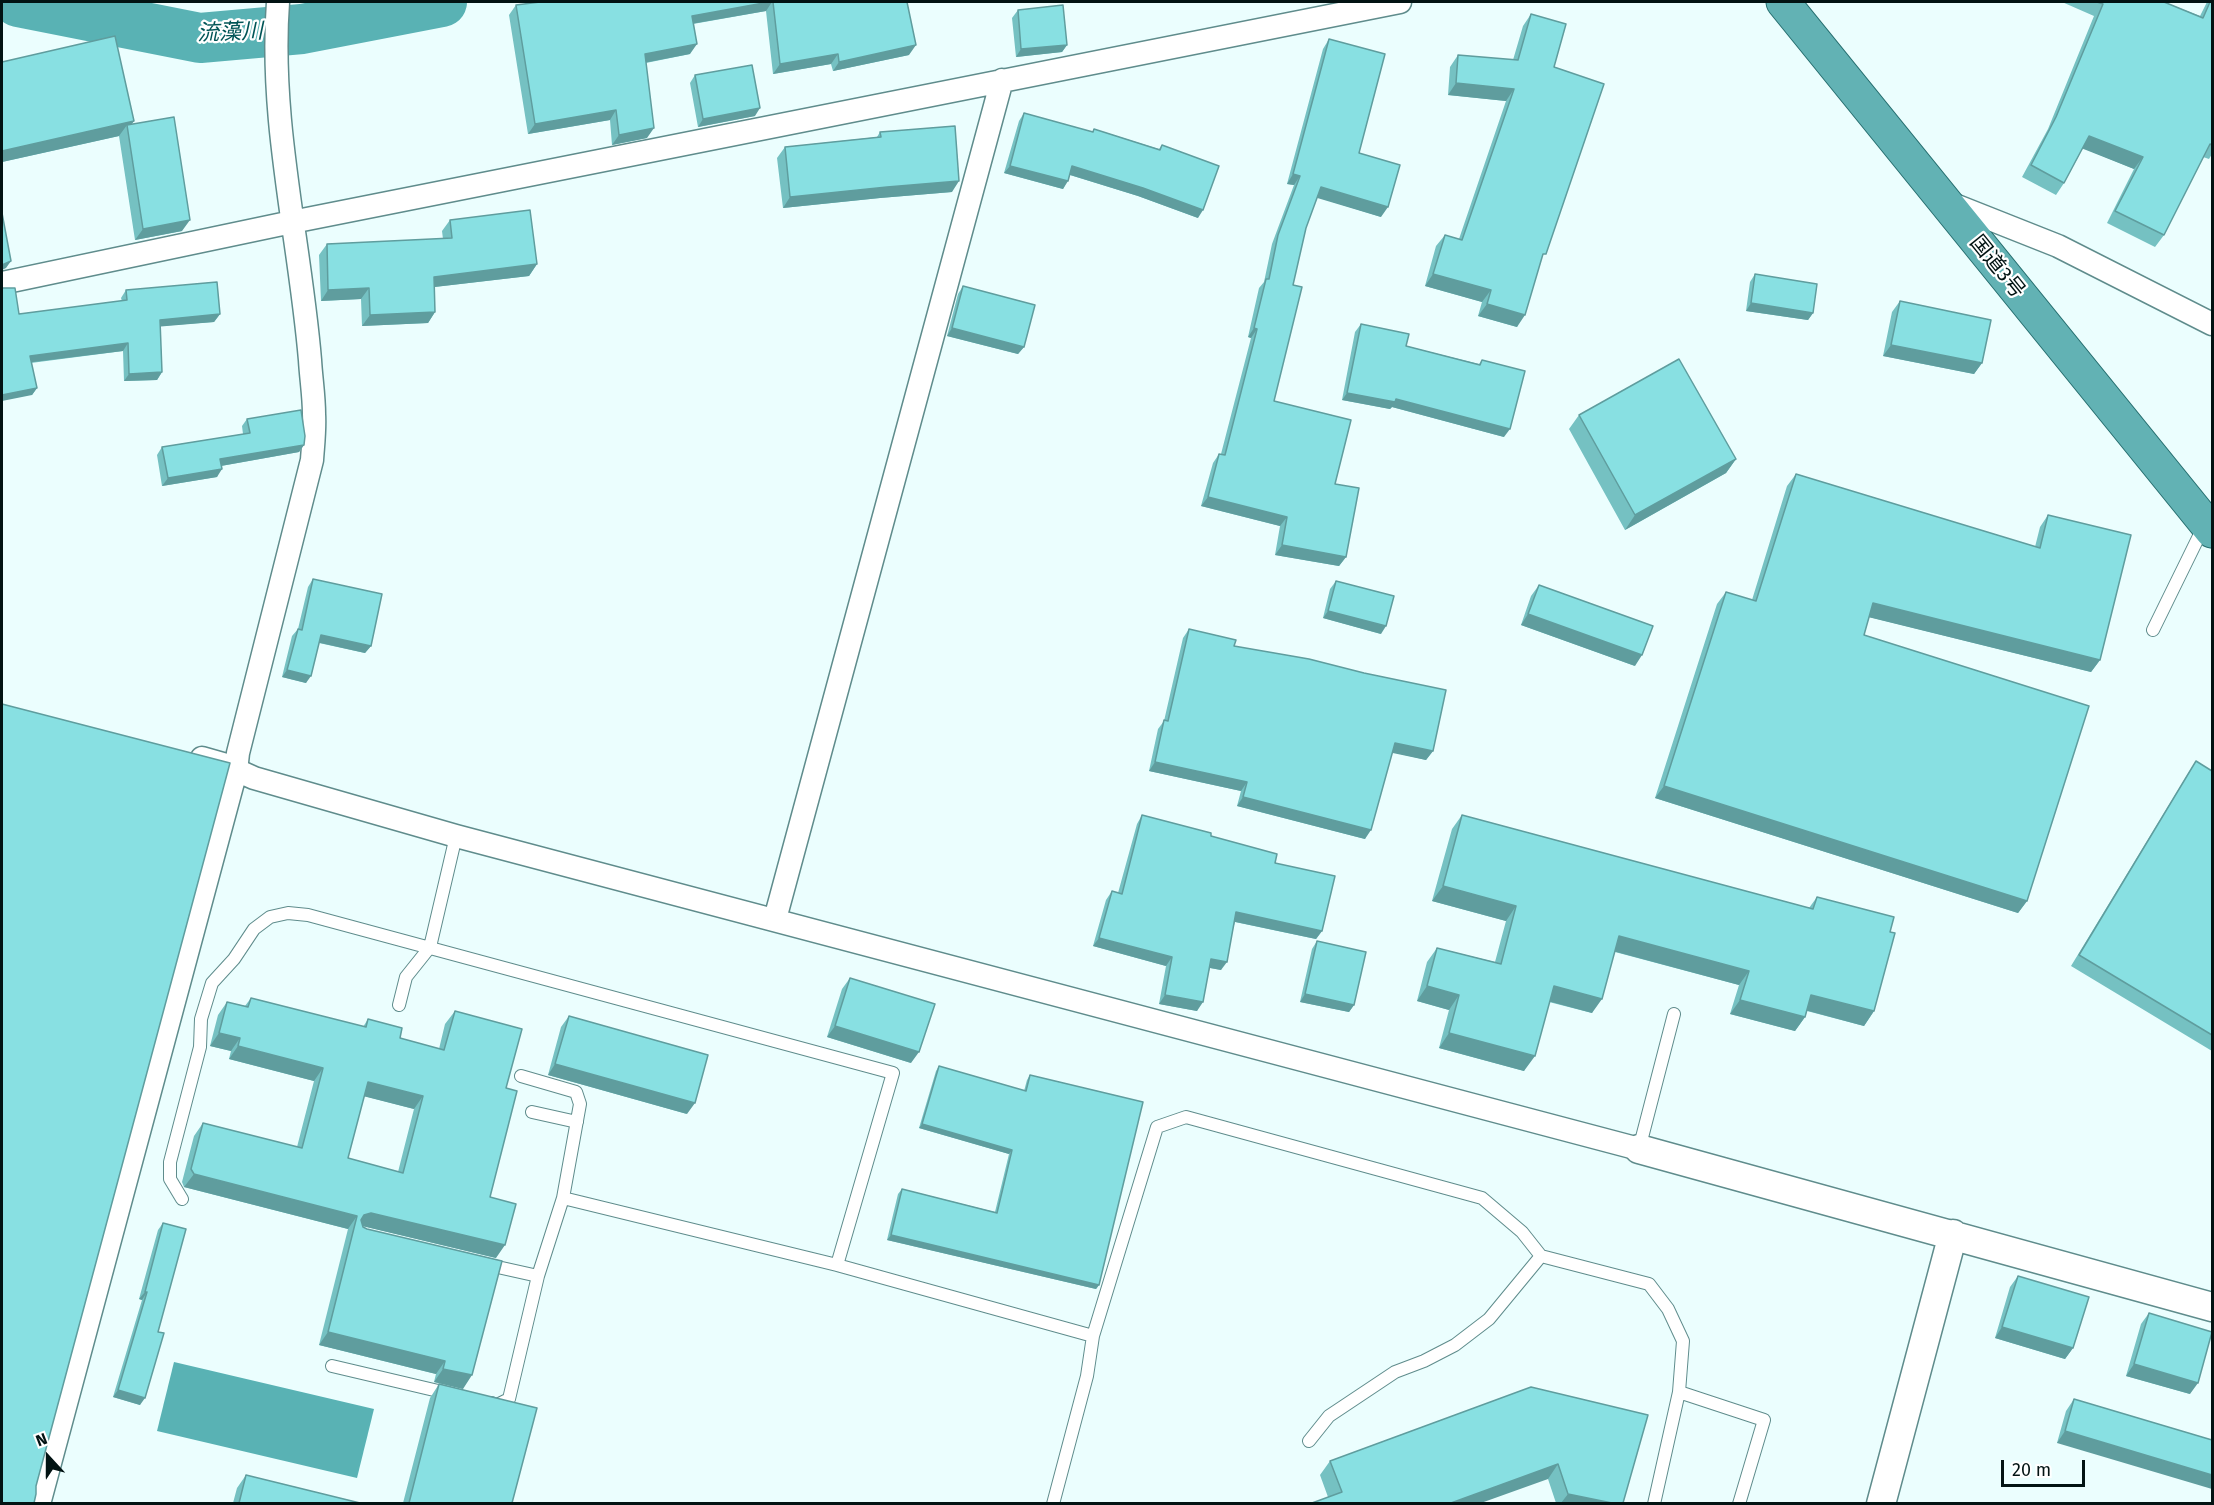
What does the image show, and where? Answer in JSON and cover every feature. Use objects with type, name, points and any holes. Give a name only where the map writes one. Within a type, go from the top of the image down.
[{"type":"highway","name":"国道3号","points":[[1783,2],[2209,526]]},
{"type":"street","points":[[39,1503],[236,771],[238,753],[312,460],[314,414],[305,303],[279,125],[275,38],[278,2]]},
{"type":"street","points":[[2,283],[292,222],[1400,2]]},
{"type":"street","points":[[775,919],[1002,80]]},
{"type":"street","points":[[1943,200],[2058,246],[2212,324]]},
{"type":"street","points":[[179,753],[223,764],[254,778],[456,836],[1639,1149],[2212,1307]]},
{"type":"street","points":[[1881,1503],[1953,1234]]},
{"type":"lane","points":[[2153,630],[2209,526]]},
{"type":"lane","points":[[399,1005],[406,977],[430,947],[456,836]]},
{"type":"lane","points":[[182,1199],[170,1179],[170,1162],[200,1047],[201,1019],[212,983],[234,959],[254,929],[270,917],[288,913],[308,915],[893,1073],[837,1266]]},
{"type":"lane","points":[[1639,1149],[1674,1014]]},
{"type":"lane","points":[[332,1366],[497,1405],[509,1399],[538,1276],[563,1198],[580,1104],[576,1092],[521,1076]]},
{"type":"lane","points":[[532,1112],[577,1122]]},
{"type":"lane","points":[[1053,1503],[1087,1376],[1093,1336],[1157,1127],[1186,1117],[1482,1198],[1522,1232],[1540,1256],[1649,1284],[1668,1310],[1683,1341],[1679,1392],[1654,1503]]},
{"type":"lane","points":[[563,1198],[837,1266],[1093,1336]]},
{"type":"lane","points":[[1309,1441],[1329,1416],[1395,1372],[1425,1361],[1455,1345],[1489,1319],[1540,1256]]},
{"type":"lane","points":[[472,1262],[538,1276]]},
{"type":"lane","points":[[1679,1392],[1764,1420],[1739,1503]]},
{"type":"water","points":[[174,1362],[374,1409],[357,1478],[157,1431]]},
{"type":"building","points":[[540,2],[769,2],[692,16],[697,44],[645,54],[654,128],[619,135],[616,110],[535,124],[516,5]]},
{"type":"building","points":[[773,2],[907,2],[916,45],[839,62],[838,54],[780,64]]},
{"type":"building","points":[[2097,2],[2164,2],[2203,18],[2212,2],[2212,145],[2210,144],[2164,235],[2115,211],[2143,157],[2089,136],[2064,183],[2031,165],[2056,117],[2103,4]]},
{"type":"building","points":[[1063,5],[1067,45],[1021,49],[1018,10]]},
{"type":"building","points":[[1531,14],[1566,24],[1554,67],[1604,84],[1546,254],[1543,254],[1525,315],[1487,304],[1491,290],[1433,274],[1445,235],[1462,240],[1514,89],[1456,83],[1458,55],[1518,60]]},
{"type":"building","points":[[115,36],[134,121],[2,151],[2,62]]},
{"type":"building","points":[[1329,39],[1385,54],[1359,153],[1400,165],[1388,207],[1321,187],[1306,228],[1293,285],[1302,287],[1274,401],[1351,420],[1335,484],[1359,488],[1346,557],[1282,545],[1287,517],[1208,497],[1219,454],[1225,455],[1278,235],[1300,176],[1293,174]]},
{"type":"building","points":[[752,65],[760,108],[703,119],[695,75]]},
{"type":"building","points":[[1024,113],[1093,132],[1094,129],[1160,150],[1162,145],[1219,166],[1203,210],[1072,166],[1068,181],[1010,166]]},
{"type":"building","points":[[174,117],[190,220],[143,229],[127,125]]},
{"type":"building","points":[[955,126],[959,181],[790,197],[785,147],[881,137],[880,132]]},
{"type":"building","points":[[530,210],[537,264],[434,277],[435,312],[370,315],[369,288],[328,290],[327,244],[452,238],[450,220]]},
{"type":"building","points":[[2,213],[11,261],[2,265]]},
{"type":"building","points":[[1755,274],[1817,284],[1813,313],[1751,303]]},
{"type":"building","points":[[217,282],[220,314],[160,320],[162,372],[129,374],[128,343],[30,356],[37,388],[2,395],[2,288],[15,288],[19,314],[127,300],[126,290]]},
{"type":"building","points":[[963,286],[1035,305],[1024,347],[952,328]]},
{"type":"building","points":[[1900,301],[1991,320],[1982,363],[1891,345]]},
{"type":"building","points":[[1361,324],[1409,334],[1406,346],[1480,365],[1482,360],[1525,371],[1510,429],[1396,399],[1395,402],[1347,393]]},
{"type":"building","points":[[1679,359],[1736,459],[1635,515],[1579,415]]},
{"type":"building","points":[[301,410],[304,445],[220,459],[222,469],[168,478],[162,447],[250,433],[247,419]]},
{"type":"building","points":[[1796,474],[2040,548],[2048,515],[2131,535],[2100,660],[1873,603],[1864,635],[2089,706],[2027,901],[1664,786],[1726,592],[1756,601]]},
{"type":"building","points":[[313,579],[382,594],[371,646],[321,635],[311,676],[287,670],[298,629],[302,630]]},
{"type":"building","points":[[1336,581],[1394,596],[1386,626],[1328,611]]},
{"type":"building","points":[[1539,585],[1653,626],[1642,655],[1528,614]]},
{"type":"building","points":[[1189,629],[1236,640],[1234,646],[1309,659],[1446,690],[1433,751],[1395,743],[1371,830],[1243,797],[1247,782],[1155,762],[1164,720],[1168,721]]},
{"type":"building","points":[[2,704],[230,763],[36,1486],[34,1503],[2,1503]]},
{"type":"building","points":[[2196,761],[2212,771],[2212,1035],[2079,955]]},
{"type":"building","points":[[1142,815],[1211,833],[1211,836],[1277,854],[1275,863],[1335,876],[1322,931],[1236,912],[1227,962],[1211,959],[1203,1002],[1165,995],[1172,957],[1099,938],[1112,891],[1122,894]]},
{"type":"building","points":[[1462,815],[1813,909],[1817,897],[1894,917],[1890,932],[1895,933],[1874,1011],[1811,995],[1805,1017],[1740,1000],[1749,971],[1619,936],[1602,999],[1554,986],[1535,1056],[1449,1033],[1459,995],[1427,986],[1437,948],[1501,964],[1516,906],[1443,886]]},
{"type":"building","points":[[1317,941],[1366,952],[1354,1005],[1305,994]]},
{"type":"building","points":[[850,978],[935,1004],[919,1052],[835,1026]]},
{"type":"building","points":[[251,998],[366,1027],[368,1019],[402,1028],[400,1038],[444,1050],[455,1011],[522,1029],[506,1088],[517,1091],[490,1197],[516,1204],[505,1245],[371,1213],[364,1215],[361,1220],[363,1227],[367,1229],[502,1261],[472,1375],[443,1369],[445,1361],[328,1332],[357,1216],[194,1174],[191,1169],[203,1123],[302,1148],[323,1068],[238,1046],[240,1038],[219,1033],[227,1002],[248,1007]],"holes":[[[368,1082],[423,1096],[403,1173],[348,1158]]]},
{"type":"building","points":[[569,1016],[708,1055],[695,1103],[555,1064]]},
{"type":"building","points":[[939,1066],[1026,1091],[1030,1075],[1143,1102],[1099,1285],[891,1235],[902,1189],[997,1213],[1012,1150],[922,1124]]},
{"type":"building","points":[[163,1223],[186,1229],[158,1332],[164,1333],[145,1398],[118,1390],[147,1292],[145,1292]]},
{"type":"building","points":[[2018,1276],[2089,1297],[2073,1348],[2002,1327]]},
{"type":"building","points":[[2149,1313],[2212,1332],[2198,1383],[2134,1364]]},
{"type":"building","points":[[439,1384],[537,1408],[512,1503],[409,1503]]},
{"type":"building","points":[[1531,1387],[1648,1415],[1623,1503],[1568,1494],[1558,1464],[1451,1503],[1312,1503],[1342,1492],[1330,1461]]},
{"type":"building","points":[[2074,1399],[2212,1440],[2212,1475],[2065,1431]]},
{"type":"building","points":[[246,1475],[360,1503],[239,1503]]},
{"type":"waterway","name":"流藻川","points":[[18,2],[200,38],[302,29],[442,2]]}]
